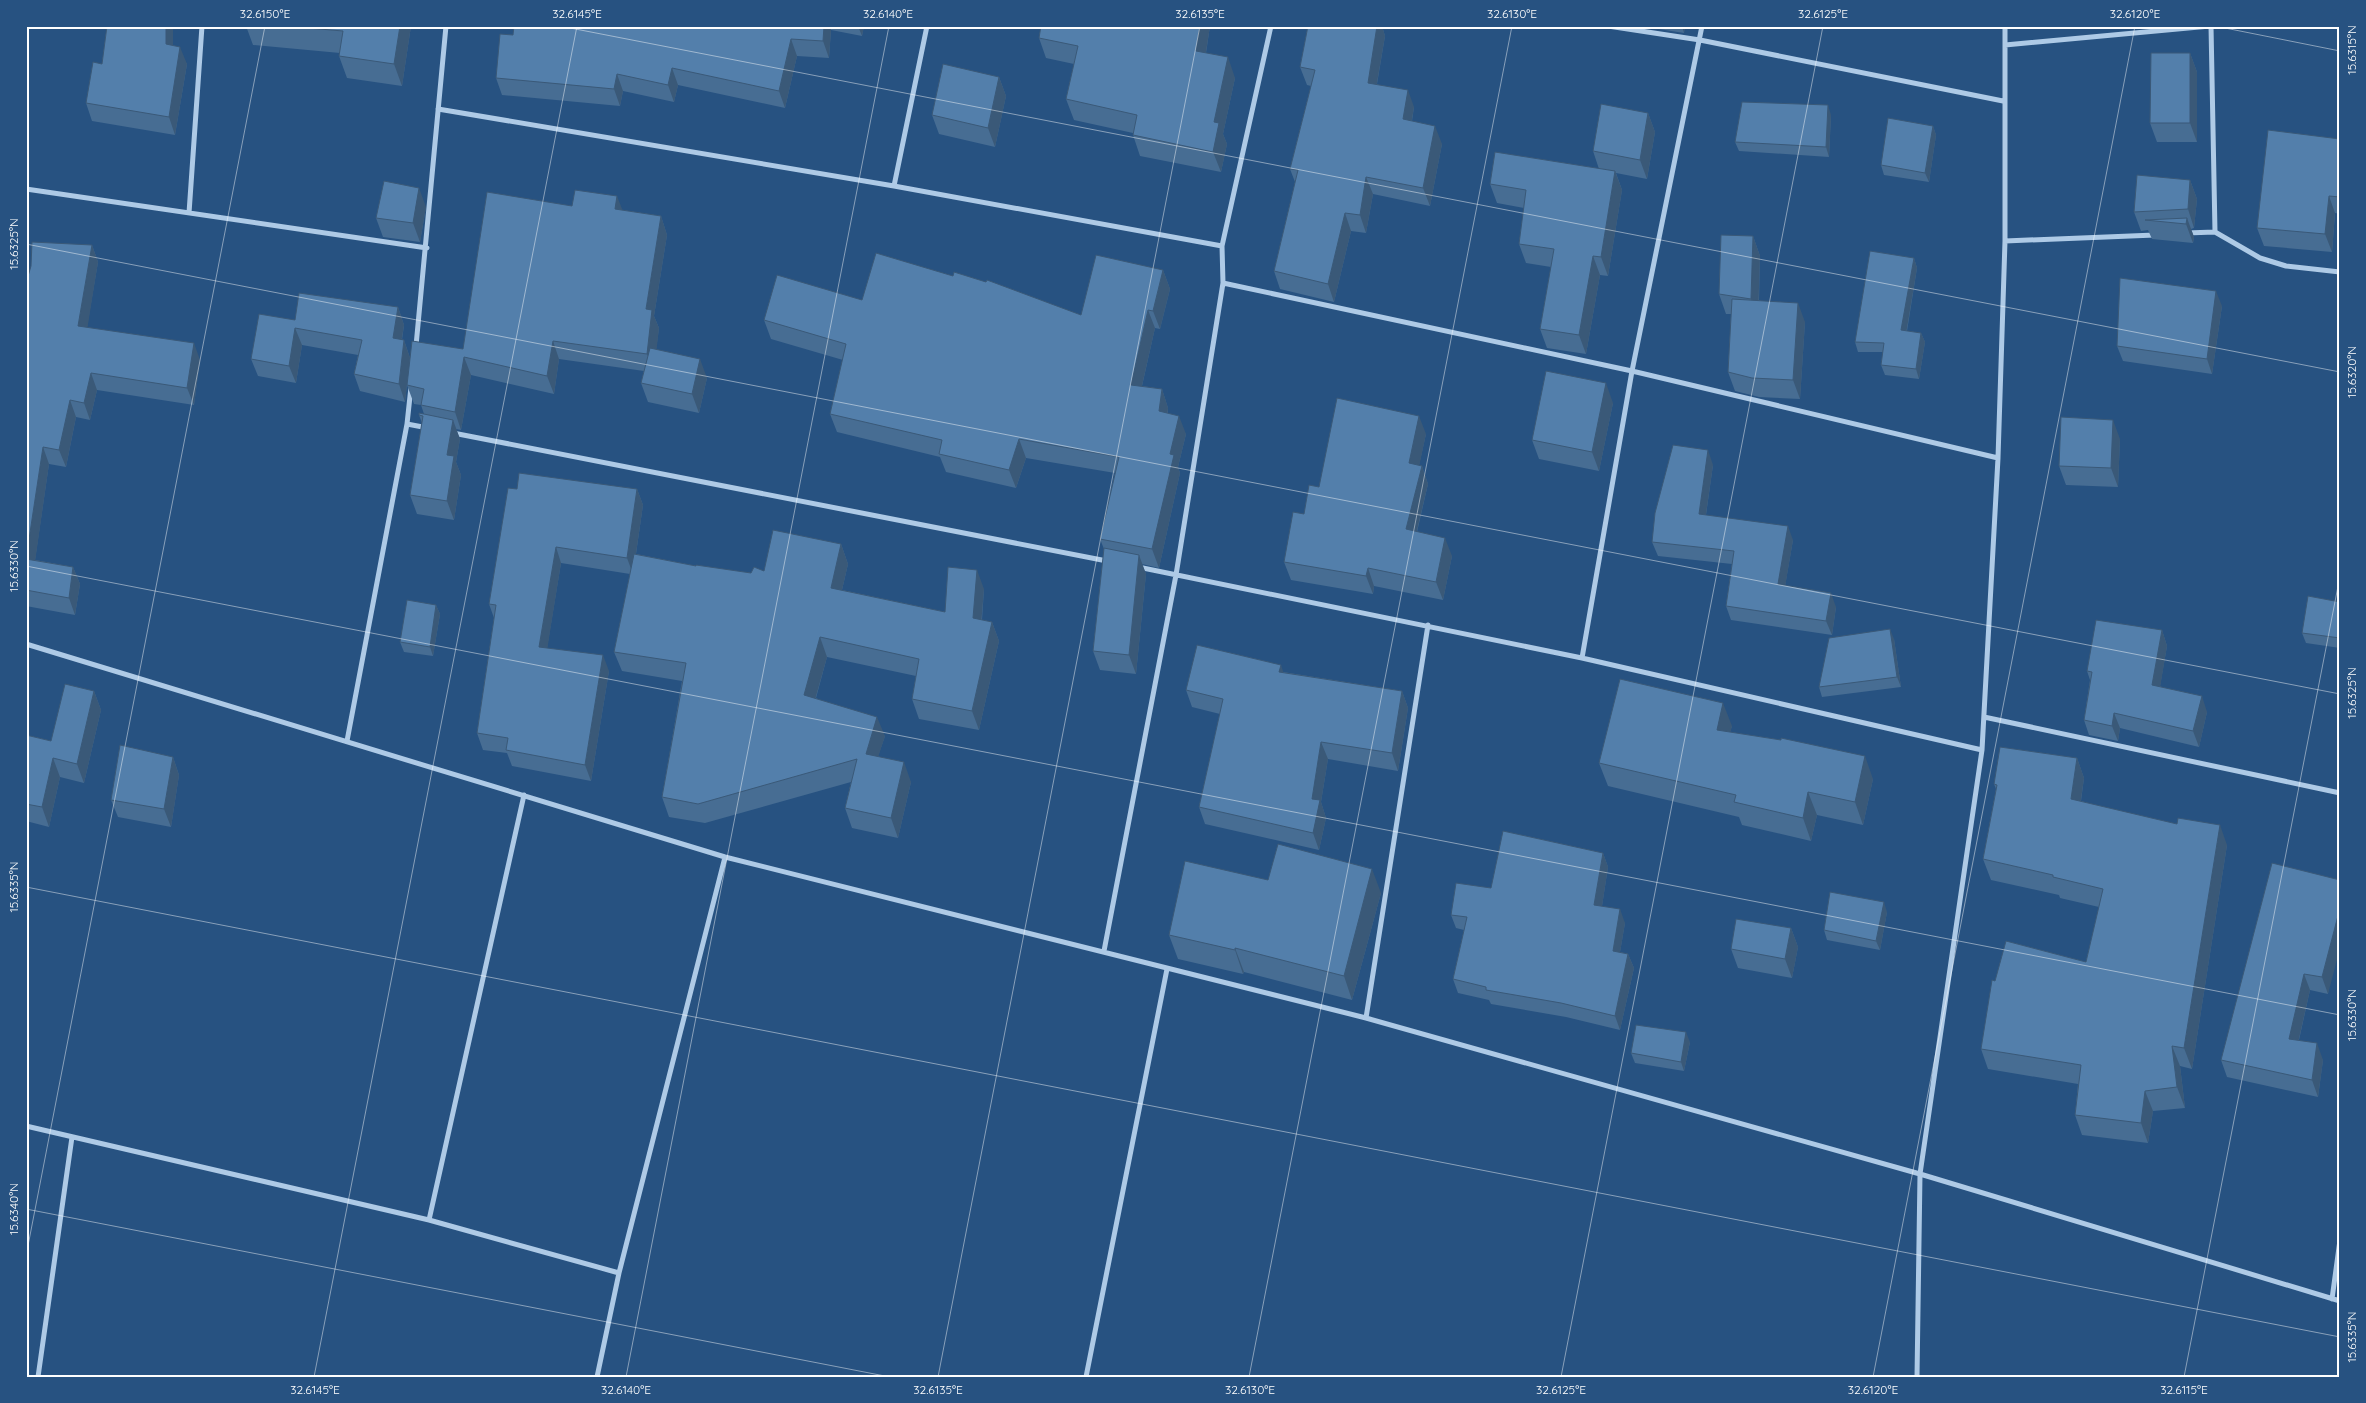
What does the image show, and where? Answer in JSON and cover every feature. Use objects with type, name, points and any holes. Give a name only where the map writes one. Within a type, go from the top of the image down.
[{"type":"street","points":[[189,213],[202,26]]},
{"type":"street","points":[[414,356],[426,248],[446,26]]},
{"type":"street","points":[[894,186],[927,26]]},
{"type":"street","points":[[1104,951],[1176,575],[1223,283],[1222,246],[1271,26]]},
{"type":"street","points":[[1608,26],[1700,40],[2003,101]]},
{"type":"street","points":[[1582,658],[1632,372],[1702,26]]},
{"type":"street","points":[[1917,1377],[1920,1174],[1982,750],[1998,458],[2006,241],[2003,101],[2005,26]]},
{"type":"street","points":[[2005,45],[2211,26],[2215,232]]},
{"type":"street","points":[[438,109],[894,186],[1222,246]]},
{"type":"street","points":[[26,189],[426,248]]},
{"type":"street","points":[[2175,234],[2215,232],[2260,258],[2286,266],[2340,272]]},
{"type":"street","points":[[2006,241],[2165,234]]},
{"type":"street","points":[[1223,283],[1632,372],[1998,458]]},
{"type":"street","points":[[347,740],[407,424],[412,375]]},
{"type":"street","points":[[407,424],[436,430]]},
{"type":"street","points":[[446,432],[1117,563]]},
{"type":"street","points":[[1127,565],[1582,658],[1982,750]]},
{"type":"street","points":[[1366,1018],[1428,625]]},
{"type":"street","points":[[26,644],[347,740],[725,857],[1366,1018],[1920,1174],[2340,1301]]},
{"type":"street","points":[[1984,716],[2340,794]]},
{"type":"street","points":[[429,1220],[524,795]]},
{"type":"street","points":[[597,1377],[620,1273],[725,857]]},
{"type":"street","points":[[1086,1377],[1167,969]]},
{"type":"street","points":[[26,1126],[429,1220],[620,1273]]},
{"type":"street","points":[[38,1377],[72,1137]]},
{"type":"street","points":[[2332,1299],[2340,1240]]},
{"type":"building","points":[[107,26],[166,26],[166,44],[180,47],[169,117],[86,103],[93,62],[102,64]]},
{"type":"building","points":[[284,26],[400,26],[394,64],[339,56],[343,31]]},
{"type":"building","points":[[514,26],[824,26],[823,41],[791,39],[779,91],[672,68],[668,85],[617,74],[614,89],[496,78],[500,34],[513,35]]},
{"type":"building","points":[[1041,26],[1200,26],[1196,51],[1228,57],[1214,122],[1219,123],[1213,152],[1133,135],[1137,115],[1066,99],[1078,46],[1039,38]]},
{"type":"building","points":[[1308,26],[1377,26],[1368,83],[1408,90],[1403,119],[1435,126],[1423,188],[1366,177],[1360,215],[1345,213],[1328,284],[1274,271],[1298,170],[1290,169],[1315,70],[1300,67]]},
{"type":"building","points":[[2151,53],[2190,53],[2190,123],[2150,123]]},
{"type":"building","points":[[943,64],[999,77],[988,128],[932,115]]},
{"type":"building","points":[[1742,102],[1828,105],[1826,147],[1735,142]]},
{"type":"building","points":[[1601,104],[1648,113],[1640,160],[1593,151]]},
{"type":"building","points":[[1888,118],[1933,126],[1925,173],[1881,165]]},
{"type":"building","points":[[2268,130],[2340,139],[2340,197],[2329,196],[2325,234],[2257,228]]},
{"type":"building","points":[[1495,152],[1615,171],[1601,257],[1593,256],[1579,335],[1540,329],[1554,249],[1519,244],[1526,190],[1490,184]]},
{"type":"building","points":[[2137,175],[2190,180],[2188,209],[2134,212]]},
{"type":"building","points":[[384,181],[419,188],[413,223],[376,218]]},
{"type":"building","points":[[575,190],[617,196],[615,209],[661,216],[646,309],[652,310],[647,354],[553,341],[547,376],[464,357],[455,412],[421,405],[424,389],[407,385],[412,341],[463,349],[487,192],[572,206]]},
{"type":"building","points":[[2187,218],[2186,224],[2145,220]]},
{"type":"building","points":[[1721,235],[1753,236],[1751,299],[1719,294]]},
{"type":"building","points":[[32,242],[92,245],[78,326],[194,343],[187,388],[91,373],[84,403],[70,400],[59,450],[43,447],[26,559],[26,283],[31,266]]},
{"type":"building","points":[[1870,251],[1914,258],[1901,330],[1921,333],[1916,369],[1881,365],[1884,343],[1855,342]]},
{"type":"building","points":[[876,253],[953,276],[954,272],[986,282],[987,280],[1081,315],[1096,255],[1163,270],[1153,311],[1148,310],[1131,385],[1162,389],[1159,411],[1179,416],[1170,454],[1174,455],[1152,549],[1100,539],[1119,457],[1019,439],[1009,470],[939,454],[942,440],[830,414],[846,344],[764,320],[777,275],[862,300]]},
{"type":"building","points":[[2120,278],[2216,291],[2207,359],[2117,346]]},
{"type":"building","points":[[299,293],[398,307],[393,338],[404,340],[399,384],[354,374],[362,340],[295,328],[289,366],[251,359],[259,314],[295,320]]},
{"type":"building","points":[[1732,299],[1798,303],[1793,380],[1752,378],[1728,372]]},
{"type":"building","points":[[650,348],[700,359],[692,394],[641,383]]},
{"type":"building","points":[[1546,371],[1606,383],[1592,452],[1532,440]]},
{"type":"building","points":[[1337,398],[1419,416],[1409,463],[1422,466],[1406,529],[1445,538],[1436,582],[1368,568],[1366,576],[1284,562],[1293,512],[1304,514],[1309,485],[1319,487]]},
{"type":"building","points":[[419,413],[453,420],[447,455],[454,456],[447,501],[410,495],[423,416],[419,415]]},
{"type":"building","points":[[2061,417],[2113,420],[2111,468],[2059,466]]},
{"type":"building","points":[[1673,445],[1708,450],[1699,514],[1788,526],[1778,584],[1831,593],[1826,621],[1726,606],[1734,551],[1652,542],[1655,513]]},
{"type":"building","points":[[519,473],[637,489],[627,558],[556,547],[539,647],[603,655],[585,765],[506,750],[508,738],[477,733],[496,605],[489,604],[508,488],[517,489]]},
{"type":"building","points":[[773,530],[841,544],[831,588],[945,612],[948,567],[977,570],[973,618],[992,622],[972,711],[912,699],[919,659],[820,637],[804,695],[877,717],[866,754],[904,762],[891,818],[845,808],[857,759],[698,804],[662,797],[686,663],[614,652],[634,554],[696,566],[751,573],[754,567],[764,571]]},
{"type":"building","points":[[1104,548],[1139,555],[1129,655],[1093,651]]},
{"type":"building","points":[[26,559],[73,567],[69,598],[26,590]]},
{"type":"building","points":[[2308,596],[2340,602],[2340,638],[2302,633]]},
{"type":"building","points":[[407,600],[436,605],[430,647],[400,642]]},
{"type":"building","points":[[2096,620],[2162,630],[2152,685],[2202,696],[2193,731],[2114,713],[2112,726],[2084,720],[2092,672],[2087,671]]},
{"type":"building","points":[[1890,629],[1897,677],[1819,687],[1829,638]]},
{"type":"building","points":[[1197,645],[1281,665],[1279,672],[1402,691],[1392,753],[1321,742],[1312,799],[1320,800],[1313,833],[1199,807],[1223,699],[1186,690]]},
{"type":"building","points":[[1620,679],[1723,703],[1717,730],[1781,740],[1781,738],[1865,756],[1855,802],[1808,792],[1803,818],[1734,802],[1736,795],[1599,763]]},
{"type":"building","points":[[65,684],[94,691],[77,764],[53,758],[42,807],[26,804],[26,735],[51,741]]},
{"type":"building","points":[[120,745],[173,757],[164,809],[111,800]]},
{"type":"building","points":[[2000,747],[2077,758],[2071,799],[2177,824],[2178,818],[2220,825],[2184,1048],[2172,1046],[2177,1087],[2145,1091],[2141,1123],[2075,1115],[2081,1065],[1981,1049],[1992,980],[1995,981],[2006,941],[2086,962],[2103,889],[1983,859],[1997,785],[1994,784]]},
{"type":"building","points":[[1503,831],[1603,853],[1594,905],[1620,909],[1613,951],[1628,954],[1615,1016],[1561,1003],[1486,990],[1486,987],[1453,979],[1467,917],[1451,915],[1456,883],[1491,888]]},
{"type":"building","points":[[1278,844],[1372,869],[1344,976],[1235,948],[1235,950],[1169,935],[1185,861],[1268,880]]},
{"type":"building","points":[[2272,863],[2340,880],[2340,908],[2322,977],[2304,974],[2289,1039],[2317,1043],[2312,1080],[2221,1060]]},
{"type":"building","points":[[1830,892],[1884,902],[1876,941],[1824,930]]},
{"type":"building","points":[[1736,919],[1791,928],[1785,959],[1731,949]]},
{"type":"building","points":[[1636,1025],[1686,1032],[1681,1062],[1631,1053]]}]
